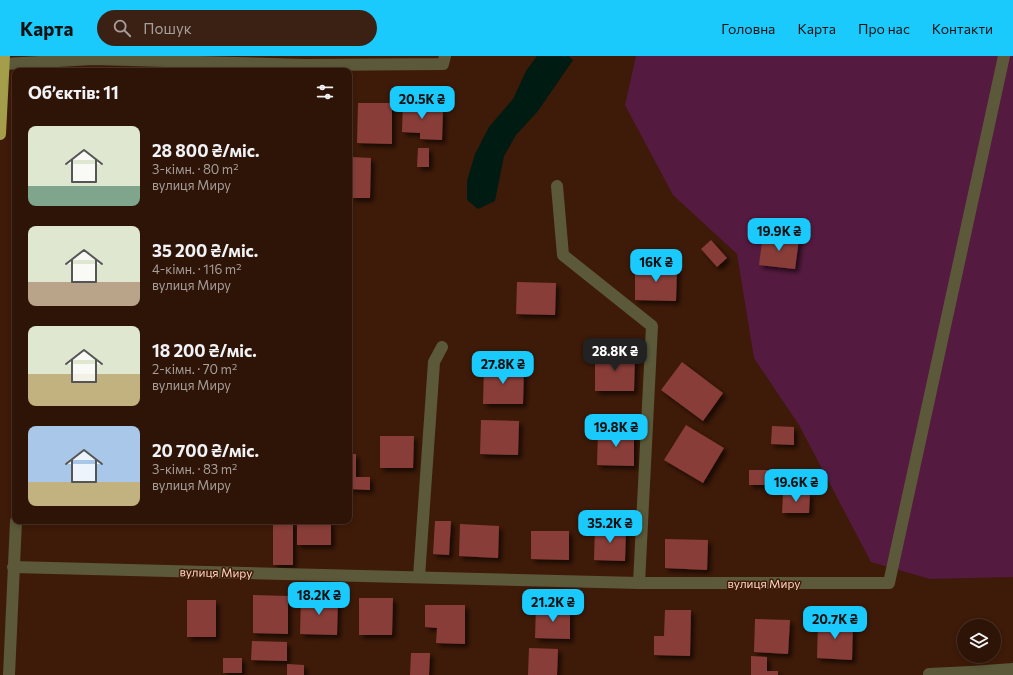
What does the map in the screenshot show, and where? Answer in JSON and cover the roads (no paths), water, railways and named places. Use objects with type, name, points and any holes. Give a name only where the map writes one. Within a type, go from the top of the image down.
[{"type":"highway","points":[[0,134],[4,60]]},
{"type":"street","points":[[4,60],[44,63],[93,59],[305,65],[443,64],[445,56]]},
{"type":"street","name":"вулиця Миру","points":[[13,567],[639,583],[889,583],[1004,56]]},
{"type":"street","points":[[557,186],[563,255],[652,326],[639,583]]},
{"type":"street","points":[[419,578],[434,362],[442,347]]},
{"type":"street","points":[[9,675],[16,524]]},
{"type":"street","points":[[929,674],[973,673],[1013,669]]}]
